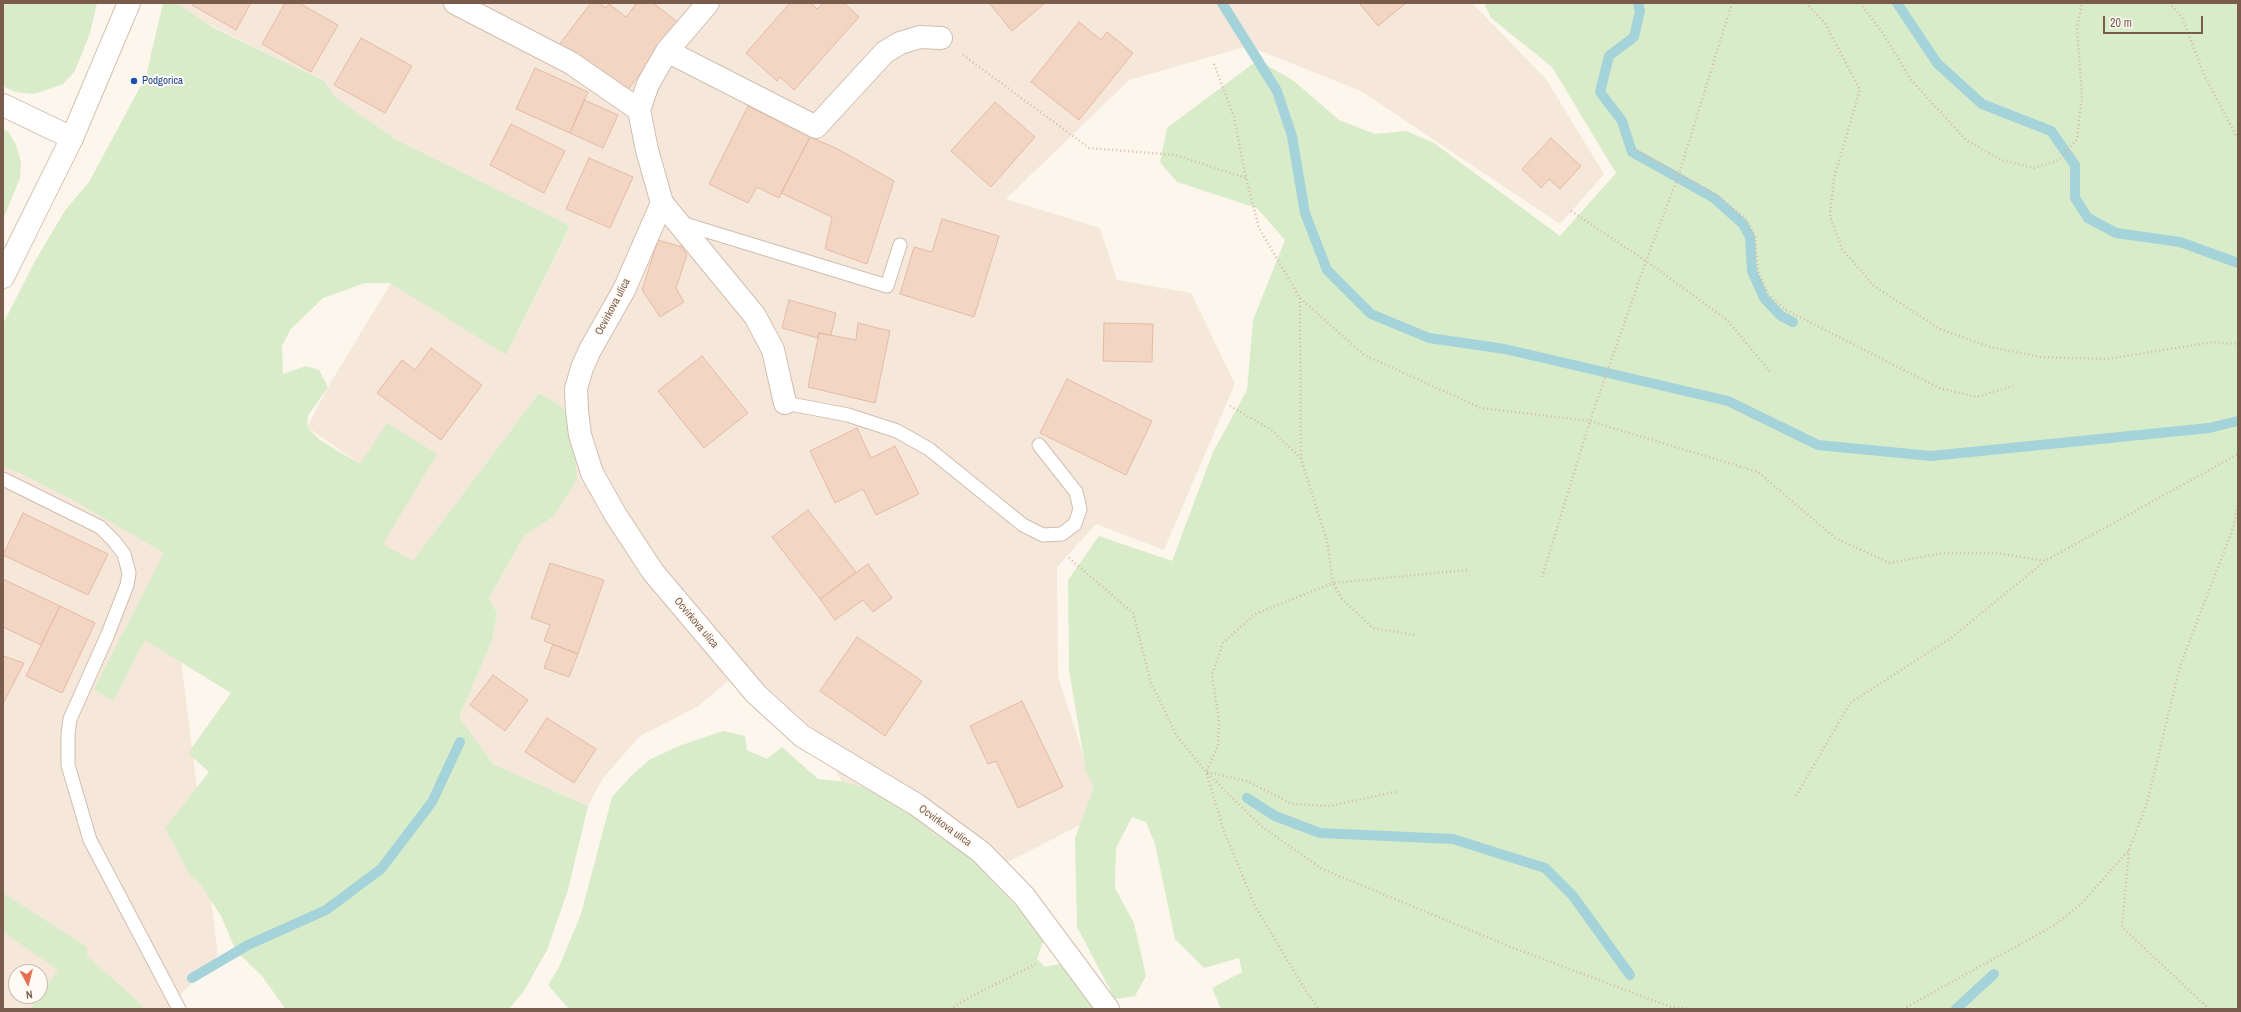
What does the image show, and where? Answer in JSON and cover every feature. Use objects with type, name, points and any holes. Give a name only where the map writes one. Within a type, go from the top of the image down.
[{"type":"street","points":[[3,277],[72,138],[129,3]]},
{"type":"street","points":[[455,3],[571,63],[639,110]]},
{"type":"street","points":[[708,3],[667,51],[648,84],[639,110],[647,150],[662,203],[755,316],[773,350],[785,403]]},
{"type":"street","points":[[667,51],[816,127],[885,52],[900,43],[920,37],[941,38]]},
{"type":"street","points":[[3,105],[72,138]]},
{"type":"street","name":"Ocvirkova ulica","points":[[662,203],[624,290],[590,350],[582,368],[576,389],[580,435],[592,473],[615,514],[653,572],[756,694],[802,736],[917,805],[981,852],[1024,896],[1065,949],[1108,1009]]},
{"type":"lane","points":[[677,222],[887,286],[900,245]]},
{"type":"lane","points":[[785,403],[848,415],[897,431],[928,449],[1023,525],[1044,535],[1062,534],[1075,524],[1080,509],[1076,492],[1040,445]]},
{"type":"lane","points":[[3,479],[100,528],[114,541],[124,554],[129,573],[127,585],[108,634],[70,719],[68,734],[68,765],[90,840],[179,1009]]},
{"type":"path","points":[[1542,577],[1590,421],[1646,261],[1679,174],[1732,3]]},
{"type":"path","points":[[1806,3],[1825,24],[1860,90],[1834,178],[1830,216],[1842,249],[1874,286],[1940,329],[1990,347],[2040,357],[2107,359],[2213,342],[2238,344]]},
{"type":"path","points":[[1860,3],[1882,32],[1912,81],[1966,140],[2001,160],[2034,168],[2059,160],[2076,139],[2082,96],[2077,27],[2082,3]]},
{"type":"path","points":[[2169,3],[2182,17],[2204,75],[2238,139]]},
{"type":"path","points":[[941,38],[1089,148],[1176,156],[1246,178]]},
{"type":"path","points":[[1214,64],[1234,117],[1246,178],[1259,228],[1300,298],[1364,355],[1481,408],[1590,421],[1758,472],[1835,538],[1890,563],[1943,554],[1997,553],[2045,561]]},
{"type":"path","points":[[1634,149],[1717,195],[1746,219],[1755,236],[1758,271],[1768,294],[1786,310],[1939,388],[1976,397],[2013,386]]},
{"type":"path","points":[[1571,211],[1646,261],[1727,320],[1771,374]]},
{"type":"path","points":[[1300,298],[1302,459],[1327,542],[1333,583],[1342,599],[1373,628],[1414,635]]},
{"type":"path","points":[[1230,406],[1270,429],[1302,459]]},
{"type":"path","points":[[1796,796],[1850,703],[1951,638],[2045,561],[2238,454]]},
{"type":"path","points":[[2209,1009],[2122,927],[2129,850],[2147,803],[2180,666],[2233,528],[2238,505]]},
{"type":"path","points":[[1044,535],[1133,613],[1151,683],[1177,736],[1206,772],[1261,826],[1322,869],[1524,952],[1671,1007],[1691,1009]]},
{"type":"path","points":[[1319,1009],[1306,992],[1256,908],[1225,834],[1206,772],[1218,746],[1219,721],[1212,675],[1223,643],[1254,614],[1333,583],[1467,570]]},
{"type":"path","points":[[1206,772],[1247,781],[1292,804],[1330,806],[1399,791]]},
{"type":"path","points":[[1903,1009],[2055,925],[2082,904],[2129,850]]},
{"type":"path","points":[[950,1009],[972,996],[1065,949]]},
{"type":"shaded area","points":[[166,3],[1472,3],[1546,79],[1604,174],[1560,224],[1361,91],[1248,46],[1129,80],[1006,199],[1100,228],[1117,280],[1191,293],[1235,384],[1164,550],[1096,524],[1057,567],[1058,676],[1102,814],[907,913],[818,734],[745,667],[697,707],[640,736],[603,778],[588,806],[493,764],[459,717],[492,641],[497,613],[489,598],[524,536],[553,517],[561,406],[539,393],[413,562],[383,544],[360,464],[307,427],[328,387],[391,283],[506,355],[570,227],[395,139],[334,97],[323,81]]},
{"type":"shaded area","points":[[3,453],[167,548],[218,955],[167,1009],[3,1009]]},
{"type":"green space","points":[[3,3],[97,3],[90,33],[75,71],[63,84],[34,94],[15,92],[3,86]]},
{"type":"green space","points":[[163,3],[176,3],[214,28],[324,81],[335,97],[395,139],[570,226],[506,355],[390,283],[365,283],[323,298],[290,330],[282,346],[283,374],[306,366],[319,370],[328,387],[308,416],[307,427],[320,440],[360,464],[387,423],[437,454],[383,544],[413,561],[539,393],[561,406],[572,420],[577,480],[553,517],[524,536],[489,598],[497,613],[492,641],[459,717],[493,764],[588,806],[568,890],[547,950],[524,991],[509,1009],[286,1009],[284,1007],[262,976],[236,951],[221,916],[200,884],[189,874],[165,828],[209,772],[188,753],[231,693],[145,640],[113,701],[94,689],[164,553],[75,501],[20,473],[3,467],[3,324],[35,261],[66,209],[89,182],[146,76]]},
{"type":"green space","points":[[1484,3],[2238,3],[2238,1009],[1221,1009],[1212,988],[1242,972],[1239,958],[1204,968],[1175,939],[1155,844],[1146,822],[1132,817],[1116,848],[1115,888],[1134,923],[1146,976],[1135,996],[1115,999],[1077,927],[1075,838],[1094,787],[1086,771],[1069,670],[1068,580],[1099,536],[1172,561],[1213,452],[1247,390],[1253,320],[1285,240],[1257,208],[1177,182],[1160,162],[1167,128],[1258,60],[1294,81],[1339,120],[1375,134],[1406,131],[1434,143],[1560,236],[1616,173],[1552,67],[1491,18]]},
{"type":"green space","points":[[3,129],[8,131],[16,145],[21,162],[20,178],[3,220]]},
{"type":"green space","points":[[723,731],[745,736],[747,750],[767,759],[782,747],[818,779],[840,781],[870,789],[885,797],[925,824],[933,834],[962,849],[1037,928],[1044,939],[1037,959],[1045,967],[1064,963],[1098,1009],[569,1009],[548,985],[559,967],[581,914],[612,797],[630,777],[649,760],[679,746]]},
{"type":"green space","points":[[3,893],[87,947],[87,956],[143,1006],[141,1009],[30,1009],[34,1004],[48,1004],[48,984],[58,970],[3,932]]},
{"type":"building","points":[[193,3],[251,3],[236,30],[192,5]]},
{"type":"building","points":[[285,3],[299,3],[338,25],[311,72],[262,44]]},
{"type":"building","points":[[591,3],[599,3],[606,8],[609,4],[626,17],[637,3],[653,3],[679,23],[623,96],[558,46]]},
{"type":"building","points":[[790,3],[811,3],[817,9],[823,3],[844,3],[859,17],[794,90],[780,77],[777,81],[746,53]]},
{"type":"building","points":[[989,3],[1045,3],[1012,31]]},
{"type":"building","points":[[1359,3],[1406,3],[1378,26]]},
{"type":"building","points":[[1079,22],[1101,40],[1107,32],[1133,53],[1079,120],[1031,82]]},
{"type":"building","points":[[361,38],[412,66],[385,113],[334,85]]},
{"type":"building","points":[[535,68],[588,92],[570,133],[516,109]]},
{"type":"building","points":[[584,100],[618,115],[603,148],[570,133]]},
{"type":"building","points":[[995,102],[1035,137],[991,187],[951,151]]},
{"type":"building","points":[[748,106],[810,137],[779,198],[757,187],[748,203],[709,184]]},
{"type":"building","points":[[511,124],[565,151],[544,193],[490,165]]},
{"type":"building","points":[[810,137],[838,149],[894,181],[867,264],[825,249],[832,217],[781,193]]},
{"type":"building","points":[[1551,138],[1581,166],[1560,189],[1549,179],[1541,188],[1522,169]]},
{"type":"building","points":[[589,158],[633,177],[610,228],[566,209]]},
{"type":"building","points":[[942,219],[999,236],[974,317],[900,294],[914,247],[932,252]]},
{"type":"building","points":[[658,240],[682,247],[687,255],[676,288],[684,302],[660,317],[642,290]]},
{"type":"building","points":[[789,300],[836,313],[831,335],[819,333],[818,338],[782,328]]},
{"type":"building","points":[[858,323],[890,331],[875,403],[808,387],[819,333],[856,340]]},
{"type":"building","points":[[1104,323],[1153,324],[1152,362],[1103,361]]},
{"type":"building","points":[[431,348],[482,385],[441,440],[377,393],[402,360],[415,370]]},
{"type":"building","points":[[702,356],[748,413],[704,448],[658,391]]},
{"type":"building","points":[[1067,379],[1152,421],[1126,475],[1040,433]]},
{"type":"building","points":[[857,428],[871,458],[895,446],[919,494],[876,515],[863,489],[835,503],[810,451]]},
{"type":"building","points":[[808,510],[856,572],[820,599],[772,537]]},
{"type":"building","points":[[23,513],[108,554],[88,595],[3,555]]},
{"type":"building","points":[[550,563],[604,580],[578,654],[544,641],[550,625],[531,618]]},
{"type":"building","points":[[868,564],[892,598],[873,612],[863,600],[835,620],[820,599]]},
{"type":"building","points":[[3,579],[60,606],[41,645],[3,627]]},
{"type":"building","points":[[60,606],[95,623],[62,693],[26,676]]},
{"type":"building","points":[[857,637],[922,681],[885,736],[820,691]]},
{"type":"building","points":[[553,644],[578,654],[569,677],[544,668]]},
{"type":"building","points":[[3,656],[24,663],[3,704]]},
{"type":"building","points":[[493,675],[528,700],[505,731],[470,705]]},
{"type":"building","points":[[1022,701],[1063,787],[1018,808],[996,761],[988,764],[970,726]]},
{"type":"building","points":[[547,718],[596,749],[574,783],[525,752]]},
{"type":"waterway","points":[[1222,3],[1277,91],[1292,136],[1305,213],[1327,270],[1371,314],[1429,338],[1505,349],[1728,401],[1818,445],[1931,456],[2209,428],[2238,421]]},
{"type":"waterway","points":[[1638,3],[1640,11],[1634,37],[1609,56],[1600,92],[1622,121],[1632,152],[1714,198],[1743,224],[1750,237],[1752,271],[1764,298],[1781,316],[1793,322]]},
{"type":"waterway","points":[[1897,3],[1937,63],[1982,104],[2051,131],[2075,165],[2075,198],[2088,218],[2116,233],[2180,242],[2238,263]]},
{"type":"waterway","points":[[192,978],[248,945],[326,910],[381,869],[432,802],[460,742]]},
{"type":"waterway","points":[[1247,798],[1275,816],[1320,833],[1453,839],[1545,868],[1573,896],[1630,975]]},
{"type":"waterway","points":[[1956,1009],[1994,974]]},
{"type":"place","name":"Podgorica","points":[[134,81]]}]
